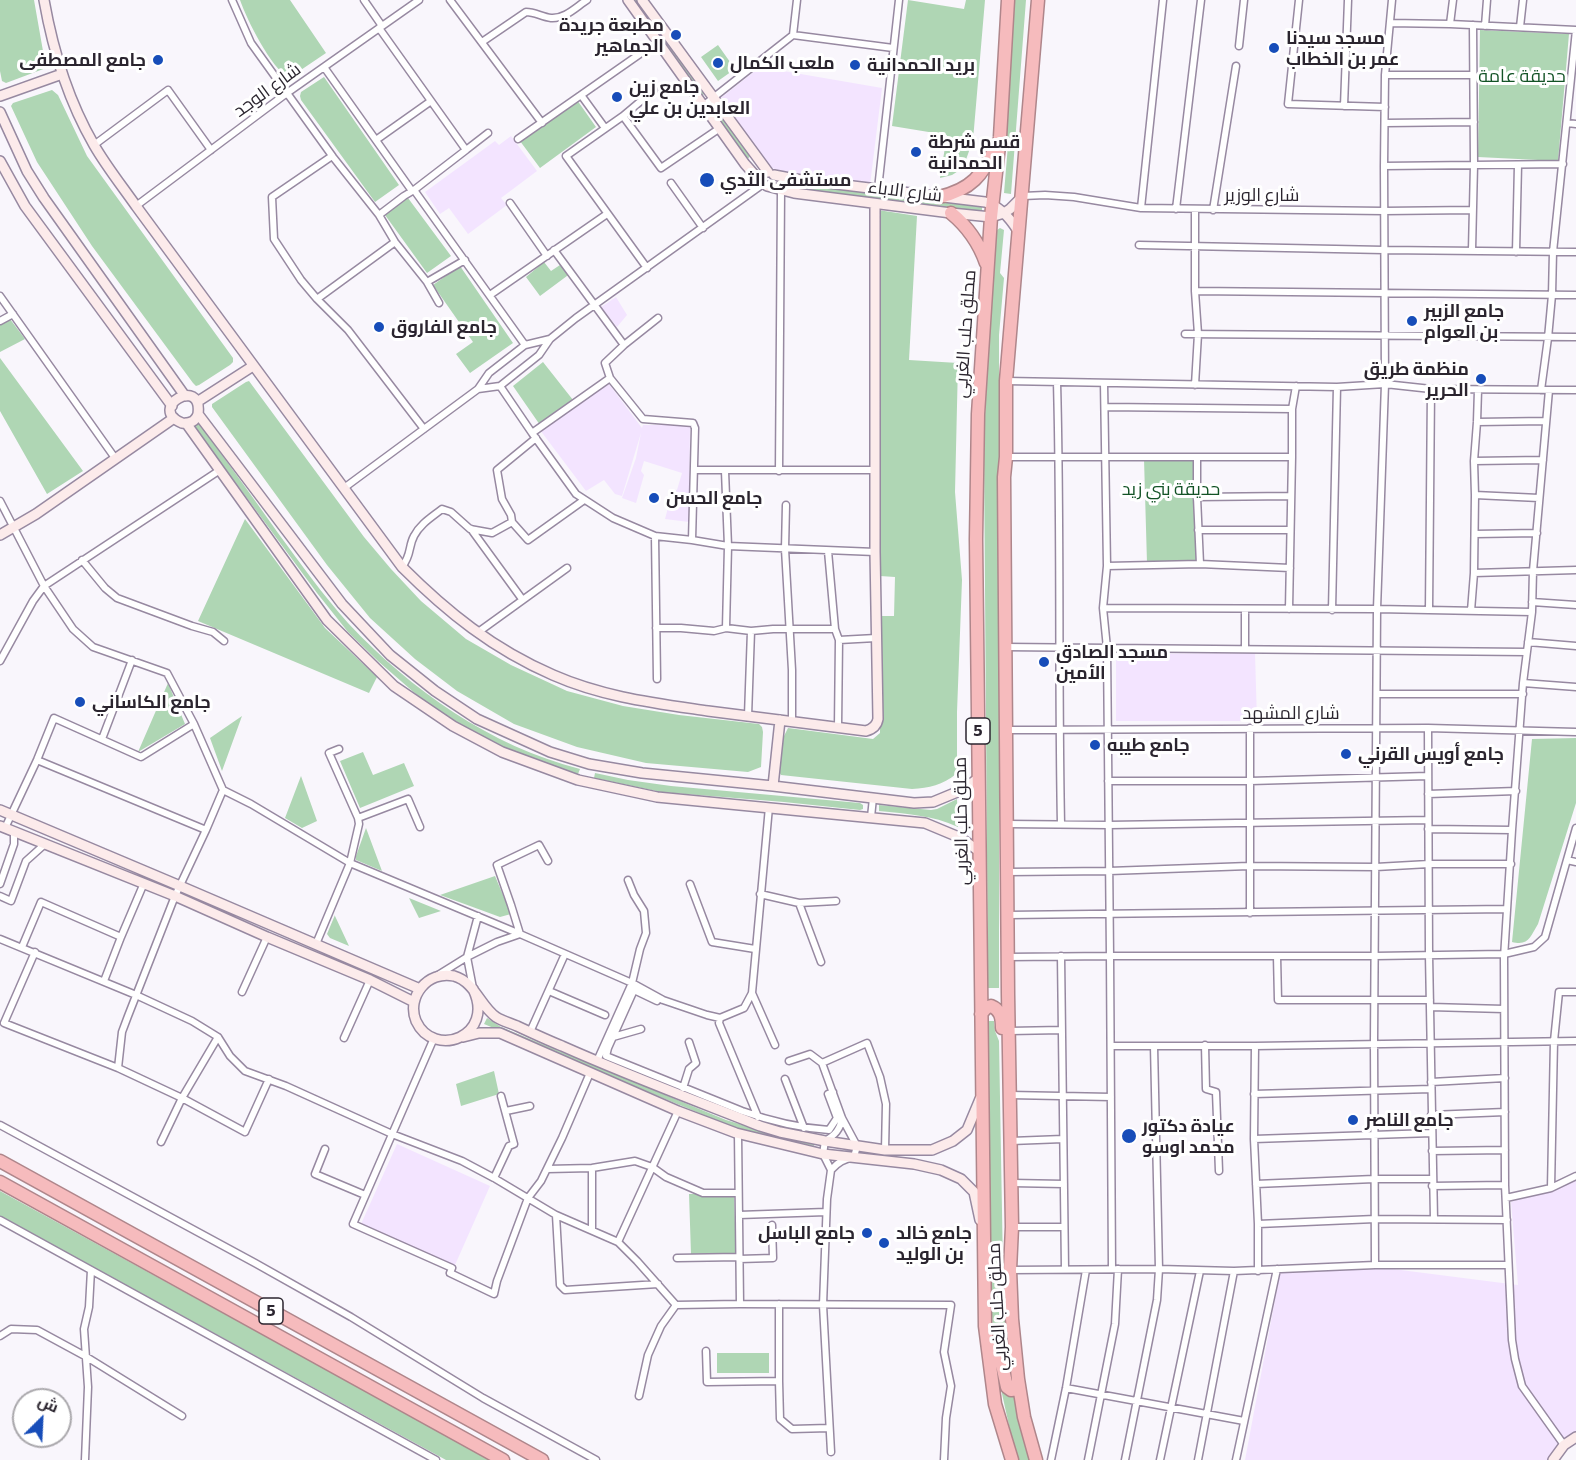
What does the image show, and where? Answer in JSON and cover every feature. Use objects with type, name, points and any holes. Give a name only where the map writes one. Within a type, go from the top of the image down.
[{"type":"highway","name":"محلق حلب الغربي","points":[[1008,0],[978,437],[976,539],[985,1326],[995,1404],[1012,1460]]},
{"type":"highway","name":"محلق حلب الغربي","points":[[1036,1460],[1024,1417],[1018,1379],[1010,1269],[1012,1227],[1004,477],[1006,381],[1038,0]]},
{"type":"highway","points":[[939,197],[959,191],[977,179],[984,171],[1000,137]]},
{"type":"highway","points":[[951,213],[972,235],[982,253],[988,272]]},
{"type":"highway","points":[[981,1014],[991,1006],[996,1008],[1002,1017],[1003,1038],[1010,1058]]},
{"type":"highway","name":"5","points":[[0,1161],[542,1460]]},
{"type":"highway","name":"5","points":[[0,1182],[503,1460]]},
{"type":"highway","points":[[987,1342],[1000,1356],[1007,1387],[1011,1390],[1017,1389],[1018,1379]]},
{"type":"main road","points":[[44,0],[51,37],[62,74],[74,106],[94,145],[136,206],[402,567],[430,595],[477,633],[502,649],[553,675],[606,694],[655,704],[866,731],[872,729],[878,722],[875,552],[875,204]]},
{"type":"main road","name":"شارع الاباء","points":[[628,0],[745,164],[763,184],[781,191],[951,213],[992,211]]},
{"type":"main road","points":[[642,0],[755,155],[771,173],[775,182],[772,186],[763,184]]},
{"type":"main road","points":[[0,96],[62,74]]},
{"type":"main road","points":[[0,112],[27,171],[44,198],[185,396]]},
{"type":"main road","points":[[745,164],[753,161],[755,155]]},
{"type":"main road","points":[[0,162],[25,206],[171,406],[174,418],[178,422],[186,423],[195,420],[198,414],[197,402],[190,396],[177,398],[171,406]]},
{"type":"main road","name":"شارع الاباء","points":[[771,173],[795,179],[985,202],[992,211]]},
{"type":"main road","points":[[794,193],[791,184],[795,179]]},
{"type":"main road","points":[[919,209],[920,195]]},
{"type":"main road","points":[[1004,213],[1023,196]]},
{"type":"main road","points":[[992,211],[1004,213],[1018,231]]},
{"type":"main road","points":[[197,402],[253,366]]},
{"type":"main road","points":[[198,414],[342,604],[390,655],[435,691],[477,719],[550,752],[589,764],[642,773],[914,803],[933,802],[962,790],[979,778]]},
{"type":"main road","points":[[0,535],[36,514],[174,418]]},
{"type":"main road","points":[[186,423],[327,620],[394,686],[453,726],[502,752],[585,782],[657,797],[926,823],[961,838],[980,852]]},
{"type":"main road","points":[[773,786],[780,720]]},
{"type":"main road","points":[[585,782],[589,764]]},
{"type":"main road","points":[[0,810],[420,988]]},
{"type":"main road","points":[[6,829],[175,896],[370,980],[414,1002]]},
{"type":"main road","points":[[982,1094],[967,1130],[953,1141],[932,1150],[885,1150],[825,1142],[760,1126],[530,1032],[495,1016],[465,981],[454,976],[443,975],[432,978],[420,988],[414,1002],[413,1011],[420,1028],[434,1038],[450,1040],[479,1033],[500,1033],[678,1111],[738,1134],[823,1154],[914,1164],[941,1170],[961,1179],[974,1192],[983,1233]]},
{"type":"main road","points":[[458,1038],[466,1034],[477,1017],[479,1008],[473,989]]},
{"type":"main road","points":[[1553,1460],[1564,1445],[1576,1437]]},
{"type":"street","points":[[232,0],[251,43],[332,156],[379,215],[395,242],[427,282],[439,303]]},
{"type":"street","points":[[364,0],[466,150]]},
{"type":"street","name":"شارع الوجد","points":[[136,206],[287,93],[418,0]]},
{"type":"street","points":[[450,0],[542,123]]},
{"type":"street","points":[[482,42],[526,12],[550,18],[558,17],[566,15],[586,0]]},
{"type":"street","points":[[704,105],[793,35],[797,0]]},
{"type":"street","points":[[878,189],[899,0]]},
{"type":"street","points":[[1140,208],[1163,0]]},
{"type":"street","points":[[1176,209],[1201,0]]},
{"type":"street","points":[[1239,45],[1244,0]]},
{"type":"street","points":[[1299,0],[1287,104],[1385,107]]},
{"type":"street","points":[[1344,106],[1348,0]]},
{"type":"street","points":[[1375,1265],[1374,1000],[1377,609],[1385,384],[1385,107],[1392,0]]},
{"type":"street","points":[[1450,24],[1453,0]]},
{"type":"street","points":[[1485,26],[1487,0]]},
{"type":"street","points":[[1520,27],[1523,0]]},
{"type":"street","points":[[1390,23],[1576,30],[1574,80],[1553,252],[1552,295],[1541,390]]},
{"type":"street","points":[[1473,25],[1473,250]]},
{"type":"street","points":[[793,35],[893,48]]},
{"type":"street","points":[[518,139],[657,42]]},
{"type":"street","points":[[1213,210],[1236,66]]},
{"type":"street","points":[[324,67],[525,345]]},
{"type":"street","points":[[1386,75],[1474,75]]},
{"type":"street","points":[[94,145],[168,90],[211,150]]},
{"type":"street","points":[[647,268],[566,156],[623,116],[654,90]]},
{"type":"street","points":[[581,95],[605,128]]},
{"type":"street","points":[[376,140],[431,101]]},
{"type":"street","points":[[623,116],[661,168],[720,128]]},
{"type":"street","points":[[1385,123],[1474,122]]},
{"type":"street","points":[[1567,123],[1576,124]]},
{"type":"street","points":[[379,215],[488,133]]},
{"type":"street","points":[[332,156],[273,197],[274,239],[302,280],[317,299],[348,330],[424,429]]},
{"type":"street","points":[[1384,166],[1563,164]]},
{"type":"street","points":[[1516,252],[1518,165]]},
{"type":"street","points":[[671,183],[703,228]]},
{"type":"street","points":[[478,389],[500,386],[539,356],[550,339],[576,318],[763,184]]},
{"type":"street","points":[[779,471],[781,191]]},
{"type":"street","name":"شارع الوزير","points":[[1023,196],[1064,196],[1140,208],[1195,210],[1472,210]]},
{"type":"street","points":[[510,203],[547,256]]},
{"type":"street","points":[[1195,210],[1195,291],[1198,334],[1195,385]]},
{"type":"street","points":[[490,295],[607,214]]},
{"type":"street","points":[[317,299],[395,242]]},
{"type":"street","points":[[1139,245],[1576,252]]},
{"type":"street","points":[[554,250],[624,345]]},
{"type":"street","points":[[427,282],[465,260]]},
{"type":"street","points":[[1195,291],[1576,295]]},
{"type":"street","points":[[0,296],[115,458]]},
{"type":"street","points":[[0,321],[13,314]]},
{"type":"street","points":[[658,318],[604,363],[610,378],[643,419],[693,423],[695,428],[692,540]]},
{"type":"street","points":[[1185,334],[1576,338]]},
{"type":"street","points":[[344,488],[478,389],[489,373],[525,345],[550,339]]},
{"type":"street","points":[[584,500],[528,540],[513,522],[512,515],[502,500],[497,470],[534,436],[610,378]]},
{"type":"street","points":[[1006,381],[1296,387],[1385,384],[1431,389],[1576,390]]},
{"type":"street","points":[[1057,382],[1061,824]]},
{"type":"street","points":[[1088,1460],[1115,1324],[1107,648],[1103,608],[1107,566],[1104,383]]},
{"type":"street","points":[[500,386],[576,494],[614,518],[655,536],[728,546],[875,552]]},
{"type":"street","points":[[1289,609],[1292,409],[1296,387]]},
{"type":"street","points":[[1332,610],[1337,387]]},
{"type":"street","points":[[1429,610],[1431,389]]},
{"type":"street","points":[[1471,611],[1478,390]]},
{"type":"street","points":[[1549,390],[1512,830],[1504,954],[1505,1185],[1512,1340],[1515,1359],[1522,1386],[1564,1445]]},
{"type":"street","points":[[1105,407],[1292,409]]},
{"type":"street","points":[[1477,422],[1546,421]]},
{"type":"street","points":[[1006,457],[1292,457]]},
{"type":"street","points":[[1197,457],[1200,564]]},
{"type":"street","points":[[1474,460],[1543,460]]},
{"type":"street","points":[[1,656],[44,586],[220,470]]},
{"type":"street","points":[[694,470],[875,470]]},
{"type":"street","points":[[725,471],[728,546],[726,628]]},
{"type":"street","points":[[1475,495],[1539,498]]},
{"type":"street","points":[[1197,496],[1291,496]]},
{"type":"street","points":[[0,501],[44,586],[74,629],[93,646],[167,673],[194,724],[223,790],[251,804],[350,863],[520,934],[672,1003],[707,1016],[720,1018],[744,1008],[752,993],[769,807]]},
{"type":"street","points":[[786,505],[785,549],[792,670],[792,722]]},
{"type":"street","points":[[402,567],[408,558],[414,536],[425,521],[442,509],[451,512],[470,529],[522,599]]},
{"type":"street","points":[[470,529],[492,533],[513,522]]},
{"type":"street","points":[[1198,530],[1290,530]]},
{"type":"street","points":[[1475,534],[1536,533]]},
{"type":"street","points":[[655,536],[657,679]]},
{"type":"street","points":[[828,550],[835,629],[839,640],[838,727]]},
{"type":"street","points":[[82,560],[105,588],[117,598],[213,632],[224,640]]},
{"type":"street","points":[[1107,566],[1200,564],[1290,568]]},
{"type":"street","points":[[477,633],[567,568]]},
{"type":"street","points":[[1474,573],[1576,570]]},
{"type":"street","points":[[1532,602],[1576,605]]},
{"type":"street","points":[[1103,608],[1532,612]]},
{"type":"street","points":[[1245,609],[1245,649]]},
{"type":"street","points":[[656,628],[714,632],[726,628],[835,629]]},
{"type":"street","points":[[748,716],[751,630]]},
{"type":"street","points":[[839,640],[876,638]]},
{"type":"street","points":[[1528,642],[1576,646]]},
{"type":"street","points":[[1005,648],[1377,649],[1527,652]]},
{"type":"street","points":[[102,739],[132,660]]},
{"type":"street","points":[[1524,683],[1576,687]]},
{"type":"street","points":[[1377,694],[1523,694]]},
{"type":"street","points":[[0,884],[14,844],[6,829],[10,815],[37,760],[54,718],[141,758],[194,724]]},
{"type":"street","points":[[1250,728],[1250,913]]},
{"type":"street","points":[[1428,728],[1430,1043],[1434,1220]]},
{"type":"street","name":"شارع المشهد","points":[[1006,730],[1428,728],[1576,732]]},
{"type":"street","points":[[316,944],[350,863],[359,824],[329,753],[339,749]]},
{"type":"street","points":[[37,760],[206,830]]},
{"type":"street","points":[[1108,781],[1250,781],[1428,776]]},
{"type":"street","points":[[118,1068],[122,1032],[175,896],[223,790]]},
{"type":"street","points":[[1428,794],[1516,791]]},
{"type":"street","points":[[871,817],[873,798]]},
{"type":"street","points":[[358,818],[408,799],[420,827]]},
{"type":"street","points":[[1007,824],[1108,825],[1428,820]]},
{"type":"street","points":[[1008,957],[1504,954],[1534,947],[1545,937],[1576,828]]},
{"type":"street","points":[[1428,829],[1512,830]]},
{"type":"street","points":[[0,896],[11,901],[26,861],[45,844]]},
{"type":"street","points":[[520,934],[496,865],[539,845],[548,861]]},
{"type":"street","points":[[1567,860],[1576,862]]},
{"type":"street","points":[[1007,872],[1249,866],[1376,867],[1429,864],[1510,864]]},
{"type":"street","points":[[628,880],[633,895],[644,911],[646,933],[632,983],[610,1038],[606,1056],[758,1117],[804,1128],[830,1130],[837,1118],[828,1094],[833,1092]]},
{"type":"street","points":[[104,981],[144,883]]},
{"type":"street","points":[[690,884],[712,942],[755,950]]},
{"type":"street","points":[[760,894],[799,903],[836,901]]},
{"type":"street","points":[[22,947],[41,902],[121,936]]},
{"type":"street","points":[[799,903],[821,962]]},
{"type":"street","points":[[1008,915],[1507,909]]},
{"type":"street","points":[[473,989],[467,957],[478,916]]},
{"type":"street","points":[[432,978],[497,942],[520,934]]},
{"type":"street","points":[[242,992],[267,937]]},
{"type":"street","points":[[0,939],[104,981],[192,1021],[218,1037],[230,1056],[245,1071],[392,1134],[462,1161],[556,1215],[618,1242],[676,1305]]},
{"type":"street","points":[[35,952],[4,1023],[118,1068],[182,1098],[245,1132],[269,1080]]},
{"type":"street","points":[[530,1032],[565,954]]},
{"type":"street","points":[[1061,956],[1065,1269]]},
{"type":"street","points":[[1277,956],[1278,1000],[1374,1000],[1504,1009]]},
{"type":"street","points":[[344,1038],[370,980]]},
{"type":"street","points":[[597,1061],[634,990],[664,1004],[672,1003]]},
{"type":"street","points":[[549,991],[605,1015]]},
{"type":"street","points":[[1551,1188],[1554,1041],[1559,992],[1576,992]]},
{"type":"street","points":[[752,993],[775,1045]]},
{"type":"street","points":[[720,1018],[758,1117]]},
{"type":"street","points":[[610,1038],[641,1029]]},
{"type":"street","points":[[1009,1031],[1062,1030]]},
{"type":"street","points":[[161,1142],[182,1098],[218,1037]]},
{"type":"street","points":[[434,1038],[353,1224],[452,1268],[450,1274],[494,1294],[528,1198],[542,1181],[590,1073]]},
{"type":"street","points":[[1111,1046],[1576,1041]]},
{"type":"street","points":[[683,1088],[689,1069],[696,1063],[689,1042]]},
{"type":"street","points":[[822,1062],[867,1043],[880,1077],[886,1104],[885,1150]]},
{"type":"street","points":[[1204,1045],[1206,1089],[1216,1092],[1219,1171]]},
{"type":"street","points":[[1125,1460],[1157,1300],[1159,1269],[1154,1046]]},
{"type":"street","points":[[1256,1046],[1254,1139],[1258,1271]]},
{"type":"street","points":[[789,1060],[810,1054],[822,1062],[842,1118],[857,1146],[854,1157],[837,1163],[831,1170]]},
{"type":"street","points":[[1254,1094],[1374,1091],[1504,1078]]},
{"type":"street","points":[[785,1079],[804,1128]]},
{"type":"street","points":[[1009,1095],[1111,1097]]},
{"type":"street","points":[[494,1178],[509,1146],[514,1144],[501,1096]]},
{"type":"street","points":[[506,1111],[531,1106]]},
{"type":"street","points":[[618,1242],[678,1111]]},
{"type":"street","points":[[1431,1115],[1505,1112]]},
{"type":"street","points":[[831,1452],[823,1305],[826,1212],[831,1170],[823,1154],[825,1142],[835,1135],[842,1118]]},
{"type":"street","points":[[0,1125],[255,1263],[351,1317],[483,1398],[596,1460]]},
{"type":"street","points":[[1254,1139],[1432,1133]]},
{"type":"street","points":[[738,1134],[740,1304]]},
{"type":"street","points":[[1010,1141],[1063,1139]]},
{"type":"street","points":[[326,1149],[315,1174],[365,1195]]},
{"type":"street","points":[[1432,1151],[1505,1150]]},
{"type":"street","points":[[547,1169],[592,1168],[635,1161],[652,1167],[666,1177],[703,1193],[738,1193]]},
{"type":"street","points":[[592,1168],[592,1230]]},
{"type":"street","points":[[1506,1198],[1551,1188],[1576,1176]]},
{"type":"street","points":[[1256,1184],[1374,1179],[1505,1185]]},
{"type":"street","points":[[1011,1183],[1064,1184]]},
{"type":"street","points":[[739,1215],[826,1212]]},
{"type":"street","points":[[556,1215],[560,1285],[565,1290],[658,1284]]},
{"type":"street","points":[[1258,1224],[1375,1219],[1507,1220]]},
{"type":"street","points":[[0,1220],[436,1460]]},
{"type":"street","points":[[677,1258],[773,1258],[772,1225]]},
{"type":"street","points":[[1012,1227],[1064,1227]]},
{"type":"street","points":[[1010,1269],[1258,1271],[1375,1265],[1509,1265]]},
{"type":"street","points":[[1236,1460],[1277,1269]]},
{"type":"street","points":[[85,1460],[88,1387],[84,1329],[89,1308],[91,1270]]},
{"type":"street","points":[[1051,1460],[1086,1270]]},
{"type":"street","points":[[1160,1460],[1200,1271]]},
{"type":"street","points":[[1198,1460],[1234,1271]]},
{"type":"street","points":[[779,1304],[780,1419],[792,1429],[829,1428]]},
{"type":"street","points":[[676,1305],[951,1305],[944,1352],[951,1386],[946,1418],[944,1460]]},
{"type":"street","points":[[639,1396],[648,1355],[661,1326],[676,1305]]},
{"type":"street","points":[[0,1336],[11,1329],[37,1330],[85,1356],[182,1416]]},
{"type":"street","points":[[706,1352],[707,1382],[779,1382]]},
{"type":"street","points":[[1066,1388],[1244,1421]]},
{"type":"shaded area","points":[[760,67],[882,88],[870,185],[788,174],[772,168],[762,160],[717,101]]},
{"type":"shaded area","points":[[511,136],[537,171],[501,198],[507,205],[468,234],[449,208],[440,214],[425,192],[495,141],[499,145]]},
{"type":"shaded area","points":[[616,297],[627,315],[617,327],[601,307]]},
{"type":"shaded area","points":[[609,384],[642,428],[643,425],[690,425],[689,522],[665,519],[673,489],[677,490],[682,473],[644,461],[641,471],[644,475],[636,503],[622,498],[636,458],[641,433],[622,496],[615,494],[604,480],[586,491],[540,430]]},
{"type":"shaded area","points":[[1255,653],[1257,721],[1116,721],[1116,654]]},
{"type":"shaded area","points":[[397,1144],[490,1186],[455,1265],[361,1224]]},
{"type":"shaded area","points":[[1576,1179],[1576,1433],[1554,1450],[1549,1460],[1245,1460],[1280,1273],[1385,1268],[1518,1285],[1511,1202]]},
{"type":"green space","points":[[0,0],[34,0],[46,68],[6,83],[2,81],[0,71]]},
{"type":"green space","points":[[240,0],[290,0],[326,53],[289,78],[267,54]]},
{"type":"green space","points":[[631,0],[638,0],[705,93],[703,95],[700,94]]},
{"type":"green space","points":[[908,0],[964,9],[966,0],[985,0],[973,140],[963,168],[952,175],[940,178],[947,135],[892,126]]},
{"type":"green space","points":[[1014,0],[1026,0],[1011,194],[1004,193],[1008,145],[1004,134]]},
{"type":"green space","name":"حديقة عامة","points":[[1480,30],[1569,34],[1558,161],[1478,157]]},
{"type":"green space","name":"ملعب الكمال","points":[[718,45],[735,69],[718,81],[701,57]]},
{"type":"green space","points":[[324,77],[399,185],[375,202],[301,100],[301,92]]},
{"type":"green space","points":[[52,90],[58,95],[87,156],[233,358],[230,365],[199,385],[196,386],[193,383],[92,246],[37,162],[11,106],[13,103]]},
{"type":"green space","points":[[577,100],[596,127],[540,168],[520,141]]},
{"type":"green space","points":[[714,107],[750,155],[749,158],[745,157],[709,109]]},
{"type":"green space","points":[[797,183],[911,199],[911,204],[795,189]]},
{"type":"green space","points":[[408,198],[451,256],[427,273],[385,215]]},
{"type":"green space","points":[[923,198],[982,206],[982,213],[922,205]]},
{"type":"green space","points":[[878,210],[917,216],[909,360],[958,363],[955,492],[962,580],[957,770],[956,774],[941,783],[912,789],[781,775],[779,772],[783,738],[788,728],[873,739],[880,733],[879,616],[894,616],[895,577],[880,576]]},
{"type":"green space","points":[[1000,228],[1004,230],[1000,273],[1004,278],[999,335],[999,988],[988,988],[984,455],[986,379],[996,236]]},
{"type":"green space","points":[[544,262],[551,271],[563,263],[571,273],[540,296],[526,277]]},
{"type":"green space","points":[[460,266],[513,343],[470,373],[456,354],[473,342],[433,285]]},
{"type":"green space","points":[[10,319],[25,339],[0,352],[0,325]]},
{"type":"green space","points":[[0,358],[83,471],[47,494],[0,411]]},
{"type":"green space","points":[[543,362],[573,400],[540,425],[513,386]]},
{"type":"green space","points":[[249,381],[364,537],[421,601],[466,639],[511,665],[567,691],[623,706],[759,724],[763,732],[761,767],[748,772],[646,763],[577,747],[514,724],[457,691],[415,659],[370,618],[327,565],[212,407],[212,404]]},
{"type":"green space","points":[[198,422],[321,590],[372,648],[425,693],[454,712],[515,746],[580,769],[578,774],[511,752],[452,720],[417,695],[379,662],[348,632],[317,593],[193,425]]},
{"type":"green space","name":"حديقة بني زيد","points":[[1196,458],[1199,563],[1147,563],[1144,459]]},
{"type":"green space","points":[[245,519],[325,628],[377,677],[369,693],[198,621]]},
{"type":"green space","points":[[168,683],[185,724],[138,752]]},
{"type":"green space","points":[[242,716],[222,771],[210,738]]},
{"type":"green space","points":[[1576,738],[1576,803],[1538,924],[1526,941],[1512,942],[1532,739]]},
{"type":"green space","points":[[363,752],[373,775],[404,763],[414,786],[360,808],[340,761]]},
{"type":"green space","points":[[595,773],[671,786],[860,803],[863,809],[661,792],[594,778]]},
{"type":"green space","points":[[301,776],[317,821],[302,828],[285,818]]},
{"type":"green space","points":[[957,799],[958,827],[929,817],[879,811],[879,805],[931,810]]},
{"type":"green space","points":[[366,828],[382,871],[356,860]]},
{"type":"green space","points":[[495,876],[511,914],[500,917],[440,895]]},
{"type":"green space","points":[[409,898],[441,911],[419,918]]},
{"type":"green space","points":[[335,915],[349,946],[330,938],[327,934]]},
{"type":"green space","points":[[487,1018],[501,1027],[726,1120],[814,1143],[814,1146],[774,1139],[728,1125],[484,1024]]},
{"type":"green space","points":[[987,1021],[994,1021],[999,1041],[1003,1268],[1011,1382],[1005,1356],[993,1338],[989,1245]]},
{"type":"green space","points":[[494,1071],[499,1094],[461,1106],[456,1084]]},
{"type":"green space","points":[[0,1191],[491,1460],[446,1460],[0,1216]]},
{"type":"green space","points":[[689,1194],[734,1194],[736,1253],[691,1254]]},
{"type":"green space","points":[[717,1353],[769,1353],[769,1373],[717,1373]]},
{"type":"green space","points":[[995,1362],[1014,1395],[1018,1420],[1030,1460],[1019,1460]]},
{"type":"place","name":"مطبعة جريدة الجماهير","points":[[676,35]]},
{"type":"place","name":"مسجد سيدنا عمر بن الخطاب","points":[[1274,48]]},
{"type":"place","name":"جامع المصطفى","points":[[158,60]]},
{"type":"place","name":"ملعب الكمال","points":[[718,63]]},
{"type":"place","name":"بريد الحمدانية","points":[[855,65]]},
{"type":"place","name":"جامع زين العابدين بن علي","points":[[617,97]]},
{"type":"place","name":"قسم شرطة الحمدانية","points":[[916,152]]},
{"type":"place","name":"مستشفى الثدي","points":[[707,180]]},
{"type":"place","name":"جامع الزبير بن العوام","points":[[1412,321]]},
{"type":"place","name":"جامع الفاروق","points":[[379,327]]},
{"type":"place","name":"منظمة طريق الحرير","points":[[1481,379]]},
{"type":"place","name":"جامع الحسن","points":[[654,498]]},
{"type":"place","name":"مسجد الصادق الأمين","points":[[1044,662]]},
{"type":"place","name":"جامع الكاساني","points":[[80,702]]},
{"type":"place","name":"جامع طيبه","points":[[1095,745]]},
{"type":"place","name":"جامع أويس القرني","points":[[1346,754]]},
{"type":"place","name":"جامع الناصر","points":[[1353,1120]]},
{"type":"place","name":"عيادة دكتور محمد اوسو","points":[[1129,1136]]},
{"type":"place","name":"جامع الباسل","points":[[867,1233]]},
{"type":"place","name":"جامع خالد بن الوليد","points":[[884,1243]]}]
